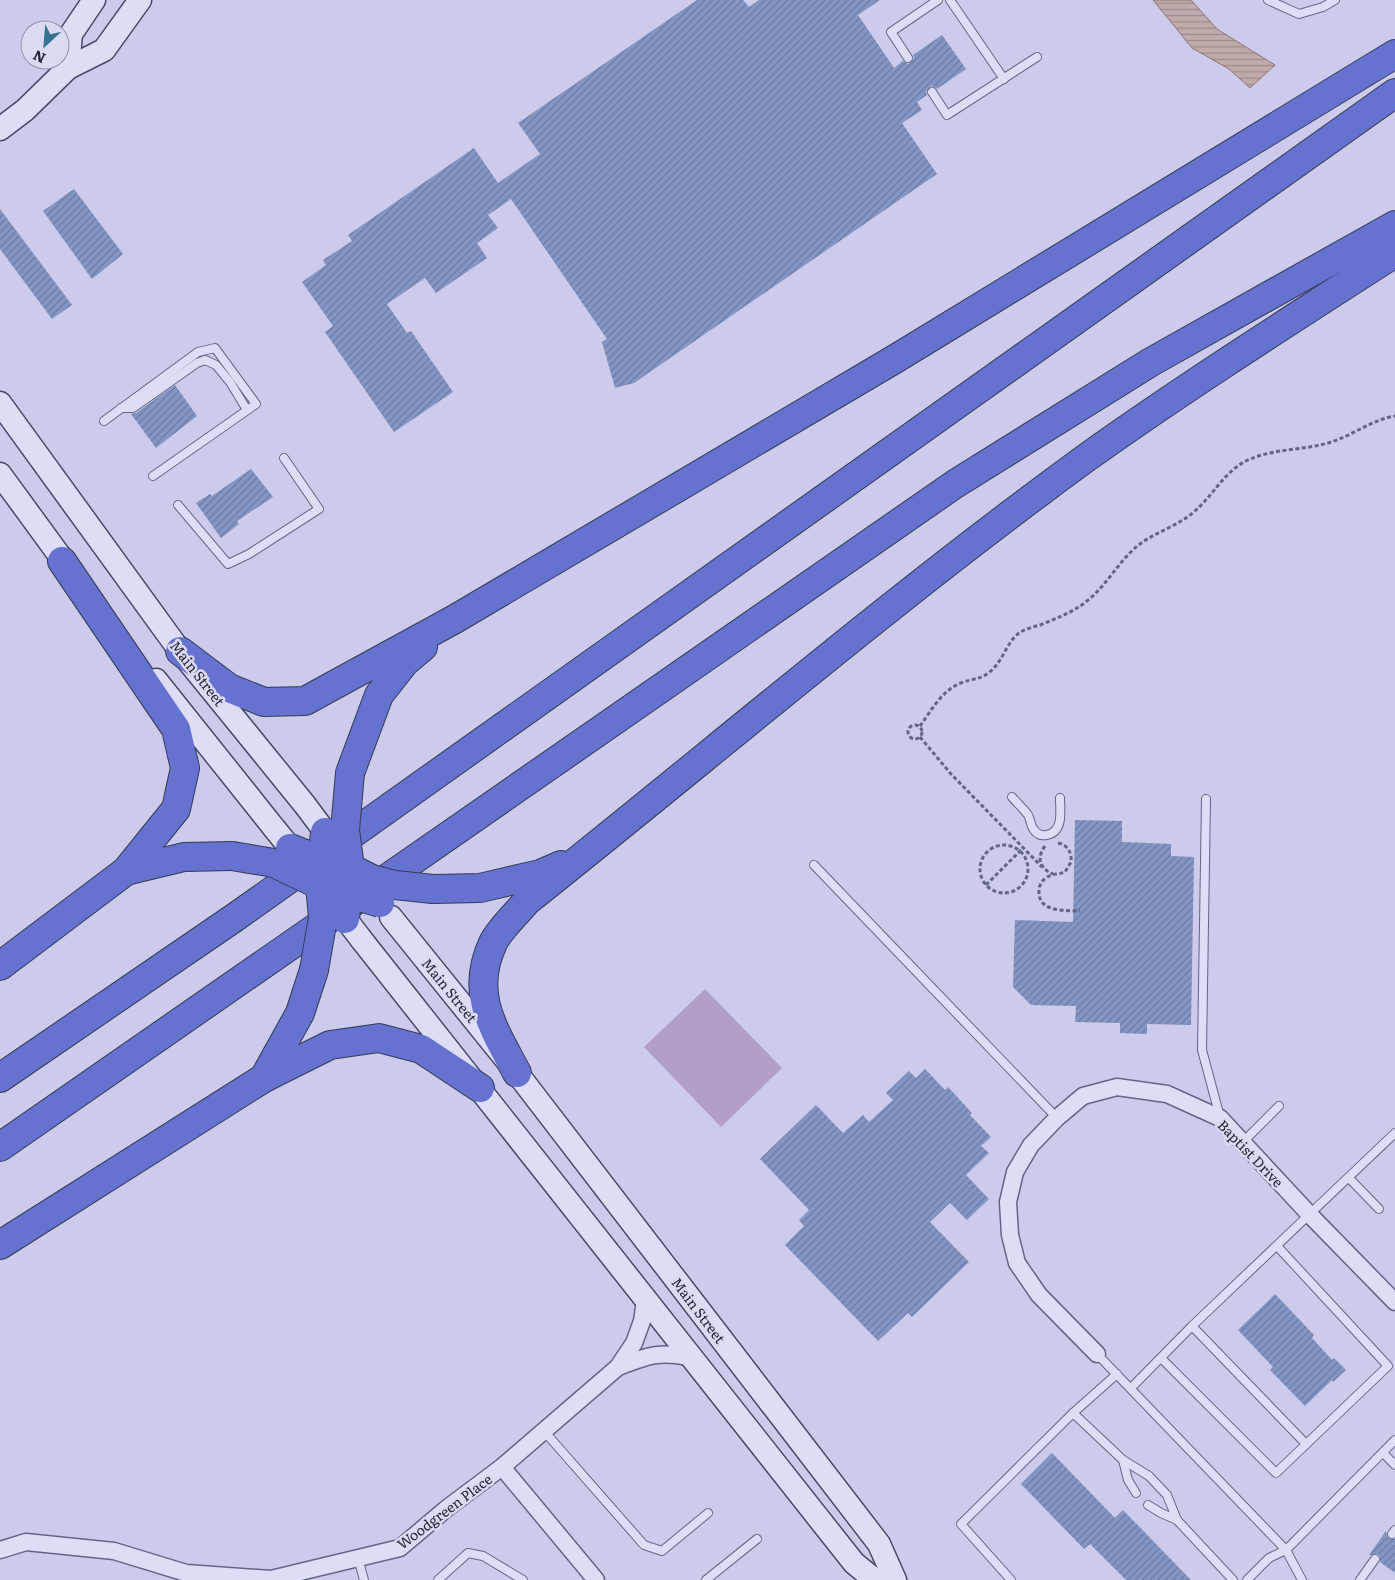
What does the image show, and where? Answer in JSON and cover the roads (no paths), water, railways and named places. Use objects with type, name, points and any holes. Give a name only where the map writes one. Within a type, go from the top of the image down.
[{"type":"highway","points":[[180,651],[229,688],[264,702],[305,701],[455,620],[896,359],[1395,54]]},
{"type":"highway","points":[[0,1078],[234,918],[1395,92]]},
{"type":"highway","points":[[0,1147],[955,484],[1151,362],[1395,225]]},
{"type":"highway","points":[[518,1073],[495,1032],[484,1003],[482,979],[493,942],[527,901],[890,607],[1086,458],[1203,377],[1395,253]]},
{"type":"highway","points":[[0,966],[126,870],[176,810],[185,768],[176,729],[62,561]]},
{"type":"highway","points":[[353,929],[346,830],[350,773],[379,695],[405,662],[455,620]]},
{"type":"highway","points":[[264,1078],[300,1013],[314,970],[323,918],[322,873],[325,832]]},
{"type":"highway","points":[[282,838],[322,873]]},
{"type":"highway","points":[[126,870],[184,857],[232,856],[274,863],[349,880],[372,879],[395,885],[434,889],[480,888],[540,874],[586,854]]},
{"type":"highway","points":[[349,880],[386,910]]},
{"type":"highway","points":[[0,1245],[264,1078],[330,1045],[379,1038],[421,1049],[480,1088]]},
{"type":"main road","points":[[70,45],[71,34],[94,0]]},
{"type":"main road","points":[[70,67],[104,50],[140,0]]},
{"type":"main road","points":[[0,129],[25,110],[66,70]]},
{"type":"main road","name":"Main Street","points":[[0,403],[180,651],[325,832],[349,880]]},
{"type":"main road","points":[[0,474],[62,561],[282,838]]},
{"type":"main road","points":[[322,873],[353,929],[854,1562],[876,1580]]},
{"type":"main road","name":"Main Street","points":[[386,910],[518,1073],[879,1544],[894,1580]]},
{"type":"street","name":"Baptist Drive","points":[[1097,1354],[1039,1295],[1016,1263],[1010,1235],[1008,1202],[1015,1172],[1031,1145],[1056,1118],[1083,1096],[1117,1087],[1167,1094],[1220,1118],[1310,1215],[1395,1302]]},
{"type":"street","name":"Woodgreen Place","points":[[0,1550],[26,1542],[114,1551],[186,1573],[271,1579],[400,1548],[446,1509],[502,1467],[618,1367],[634,1343],[642,1321],[645,1300]]},
{"type":"street","name":"Woodgreen Place","points":[[618,1367],[644,1357],[659,1354],[675,1354],[691,1358]]},
{"type":"street","points":[[502,1467],[596,1580]]},
{"type":"lane","points":[[908,58],[890,32],[938,0]]},
{"type":"lane","points":[[950,0],[1004,78]]},
{"type":"lane","points":[[1268,0],[1299,14],[1323,7],[1335,0]]},
{"type":"lane","points":[[932,92],[947,114],[1037,57]]},
{"type":"lane","points":[[104,420],[198,352],[215,348],[256,404],[153,476]]},
{"type":"lane","points":[[121,408],[133,408],[197,363],[205,360],[216,365],[230,382],[247,410]]},
{"type":"lane","points":[[178,505],[228,564],[249,554],[319,509],[284,458]]},
{"type":"lane","points":[[1012,797],[1028,815],[1031,826],[1042,836],[1051,835],[1056,831],[1060,823],[1060,798]]},
{"type":"lane","points":[[1206,799],[1202,1050],[1220,1118]]},
{"type":"lane","points":[[814,866],[1056,1118]]},
{"type":"lane","points":[[1243,1142],[1280,1106]]},
{"type":"lane","points":[[1131,1388],[1192,1326],[1395,1133]]},
{"type":"lane","points":[[1349,1178],[1379,1208]]},
{"type":"lane","points":[[1161,1358],[1276,1473],[1388,1366],[1277,1246]]},
{"type":"lane","points":[[1192,1326],[1306,1444]]},
{"type":"lane","points":[[1097,1354],[1286,1550],[1302,1580]]},
{"type":"lane","points":[[1011,1580],[961,1524],[1074,1413],[1117,1374]]},
{"type":"lane","points":[[1074,1413],[1123,1460],[1149,1476],[1167,1495],[1177,1520],[1233,1580]]},
{"type":"lane","points":[[544,1431],[644,1545],[662,1551],[708,1513]]},
{"type":"lane","points":[[1247,1580],[1269,1558],[1286,1550],[1395,1440]]},
{"type":"lane","points":[[1383,1453],[1395,1465]]},
{"type":"lane","points":[[1123,1460],[1128,1480],[1136,1493]]},
{"type":"lane","points":[[1148,1505],[1177,1520]]},
{"type":"lane","points":[[706,1580],[757,1539]]},
{"type":"lane","points":[[438,1580],[468,1553],[483,1556],[524,1580]]},
{"type":"lane","points":[[358,1558],[364,1580]]},
{"type":"lane","points":[[1360,1580],[1375,1559]]}]
